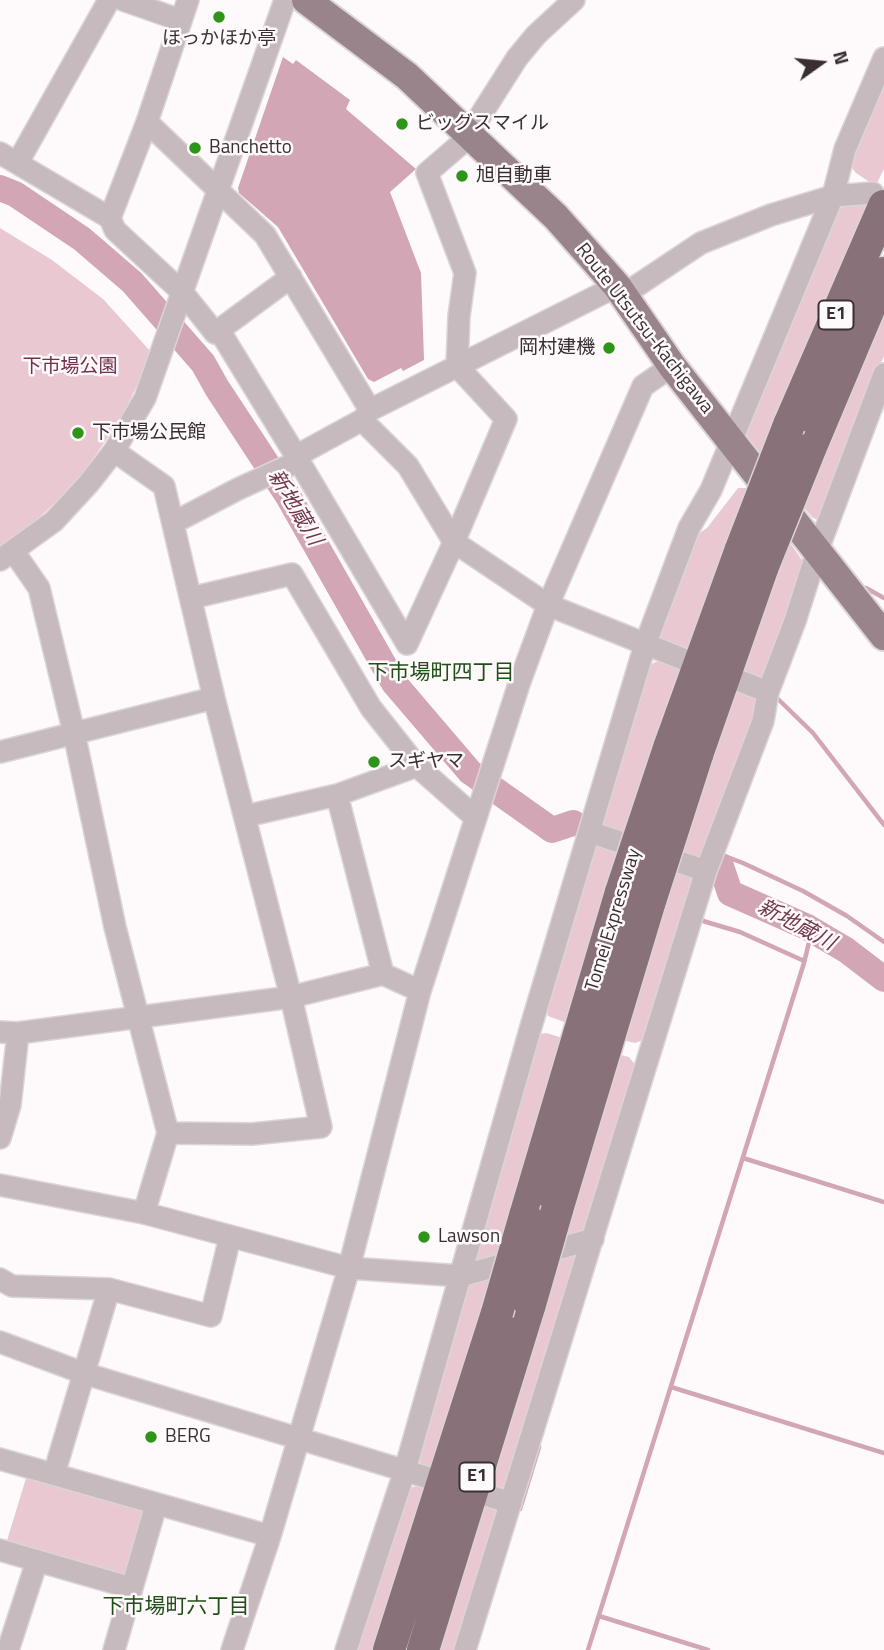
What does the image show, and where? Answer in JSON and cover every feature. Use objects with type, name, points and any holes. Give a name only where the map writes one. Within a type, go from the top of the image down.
[{"type":"highway","name":"Tomei Expressway","points":[[389,1650],[497,1313],[525,1216],[752,557],[789,425],[878,199]]},
{"type":"highway","name":"Tomei Expressway","points":[[752,557],[810,449],[884,273]]},
{"type":"highway","name":"Tomei Expressway","points":[[423,1650],[557,1210],[636,897]]},
{"type":"main road","name":"Route Utsutsu-Kachigawa","points":[[306,0],[407,76],[556,217],[620,290],[672,366],[884,636]]},
{"type":"street","points":[[109,0],[9,157],[110,218],[115,230],[144,255],[215,333],[291,277]]},
{"type":"street","points":[[123,0],[180,20]]},
{"type":"street","points":[[110,218],[147,122],[188,0]]},
{"type":"street","points":[[144,1213],[168,1133],[137,1017],[39,587],[7,556],[54,521],[89,483],[114,451],[145,398],[285,0]]},
{"type":"street","points":[[219,330],[407,644],[506,419],[457,366],[458,316],[465,273],[427,173],[470,136],[517,58],[536,34],[574,0]]},
{"type":"street","points":[[346,1650],[405,1470],[532,1023],[645,645],[689,528],[711,490],[732,442],[833,196],[845,149],[884,58]]},
{"type":"street","points":[[147,122],[265,235],[291,277],[366,415],[408,466],[454,542],[548,605],[682,659]]},
{"type":"street","points":[[173,523],[298,459],[366,415],[457,366],[620,290],[701,243],[771,215],[833,196],[878,199]]},
{"type":"street","points":[[232,1650],[270,1536],[349,1268],[420,990],[520,681],[548,605],[643,386],[672,366]]},
{"type":"street","points":[[465,1650],[706,871],[763,721],[768,692],[884,374]]},
{"type":"street","points":[[114,451],[164,486],[321,1127],[252,1133],[168,1133]]},
{"type":"street","points":[[191,598],[292,574],[371,708],[417,766],[478,813]]},
{"type":"street","points":[[740,681],[768,692]]},
{"type":"street","points":[[0,752],[214,698]]},
{"type":"street","points":[[246,816],[337,795],[417,766]]},
{"type":"street","points":[[337,795],[383,974]]},
{"type":"street","points":[[590,832],[706,871]]},
{"type":"street","points":[[0,1138],[10,1105],[9,1032],[291,997],[383,974],[420,990]]},
{"type":"street","points":[[0,1185],[144,1213],[349,1268],[461,1276],[593,1239]]},
{"type":"street","points":[[0,1279],[12,1286],[108,1289],[211,1316],[230,1237]]},
{"type":"street","points":[[54,1474],[108,1289]]},
{"type":"street","points":[[0,1342],[83,1373],[429,1478]]},
{"type":"street","points":[[0,1459],[270,1536]]},
{"type":"street","points":[[486,1495],[511,1503]]},
{"type":"street","points":[[114,1650],[156,1505]]},
{"type":"street","points":[[0,1550],[132,1588]]},
{"type":"street","points":[[8,1650],[37,1561]]},
{"type":"green space","points":[[884,79],[884,169],[877,183],[871,183],[856,173],[850,165]]},
{"type":"green space","points":[[871,199],[761,453],[752,450],[746,438],[757,388],[831,219],[839,209],[851,202]]},
{"type":"green space","name":"下市場公園","points":[[0,228],[52,260],[103,299],[152,353],[123,415],[77,482],[30,526],[0,549]]},
{"type":"green space","points":[[884,312],[884,356],[819,521],[802,505]]},
{"type":"green space","points":[[738,488],[747,488],[685,656],[661,641],[660,635],[698,534],[707,528]]},
{"type":"green space","points":[[788,540],[802,560],[793,614],[772,674],[760,680],[740,676]]},
{"type":"green space","points":[[669,661],[683,666],[625,835],[604,828],[599,822],[647,667],[655,662]]},
{"type":"green space","points":[[736,684],[755,695],[759,709],[700,860],[679,853]]},
{"type":"green space","points":[[601,843],[620,850],[567,1023],[548,1016],[546,1008],[593,846]]},
{"type":"green space","points":[[674,867],[697,874],[646,1039],[635,1043],[622,1040]]},
{"type":"green space","points":[[546,1033],[563,1038],[498,1255],[476,1262],[473,1258],[535,1038]]},
{"type":"green space","points":[[617,1054],[629,1057],[637,1067],[590,1229],[563,1236]]},
{"type":"green space","points":[[578,1256],[506,1488],[489,1486],[556,1259]]},
{"type":"green space","points":[[492,1278],[433,1469],[421,1464],[418,1458],[462,1292],[471,1283]]},
{"type":"green space","points":[[27,1475],[142,1509],[145,1514],[125,1582],[5,1547]]},
{"type":"green space","points":[[423,1484],[429,1486],[374,1650],[352,1650],[404,1496],[410,1488]]},
{"type":"green space","points":[[485,1504],[498,1512],[460,1650],[437,1650]]},
{"type":"shaded area","points":[[283,57],[293,64],[296,60],[350,100],[346,109],[416,169],[390,192],[421,273],[424,360],[374,382],[368,379],[278,227],[239,193],[238,188]]},
{"type":"waterway","name":"新地蔵川","points":[[0,188],[15,194],[82,239],[132,282],[203,363],[288,496],[394,683],[470,772],[552,830],[573,823]]},
{"type":"waterway","points":[[866,588],[884,598]]},
{"type":"waterway","points":[[778,699],[813,733],[884,825]]},
{"type":"waterway","points":[[720,858],[722,855],[743,863],[803,891],[847,916],[884,942]]},
{"type":"waterway","name":"新地蔵川","points":[[721,866],[730,893],[807,927],[846,950],[884,979]]},
{"type":"waterway","points":[[701,916],[703,921],[740,932],[802,960]]},
{"type":"waterway","points":[[588,1650],[804,963],[812,930]]},
{"type":"waterway","points":[[743,1158],[884,1202]]},
{"type":"waterway","points":[[671,1387],[884,1453]]},
{"type":"waterway","points":[[520,1509],[539,1447]]},
{"type":"waterway","points":[[599,1616],[708,1650]]},
{"type":"place","name":"ほっかほか亭","points":[[219,17]]},
{"type":"place","name":"ビッグスマイル","points":[[402,124]]},
{"type":"place","name":"Banchetto","points":[[195,148]]},
{"type":"place","name":"旭自動車","points":[[462,176]]},
{"type":"place","name":"岡村建機","points":[[609,348]]},
{"type":"place","name":"下市場公民館","points":[[78,433]]},
{"type":"place","name":"スギヤマ","points":[[374,762]]},
{"type":"place","name":"Lawson","points":[[424,1237]]},
{"type":"place","name":"BERG","points":[[151,1437]]},
{"type":"district","name":"下市場町四丁目","points":[[441,674]]},
{"type":"district","name":"下市場町六丁目","points":[[176,1608]]}]
